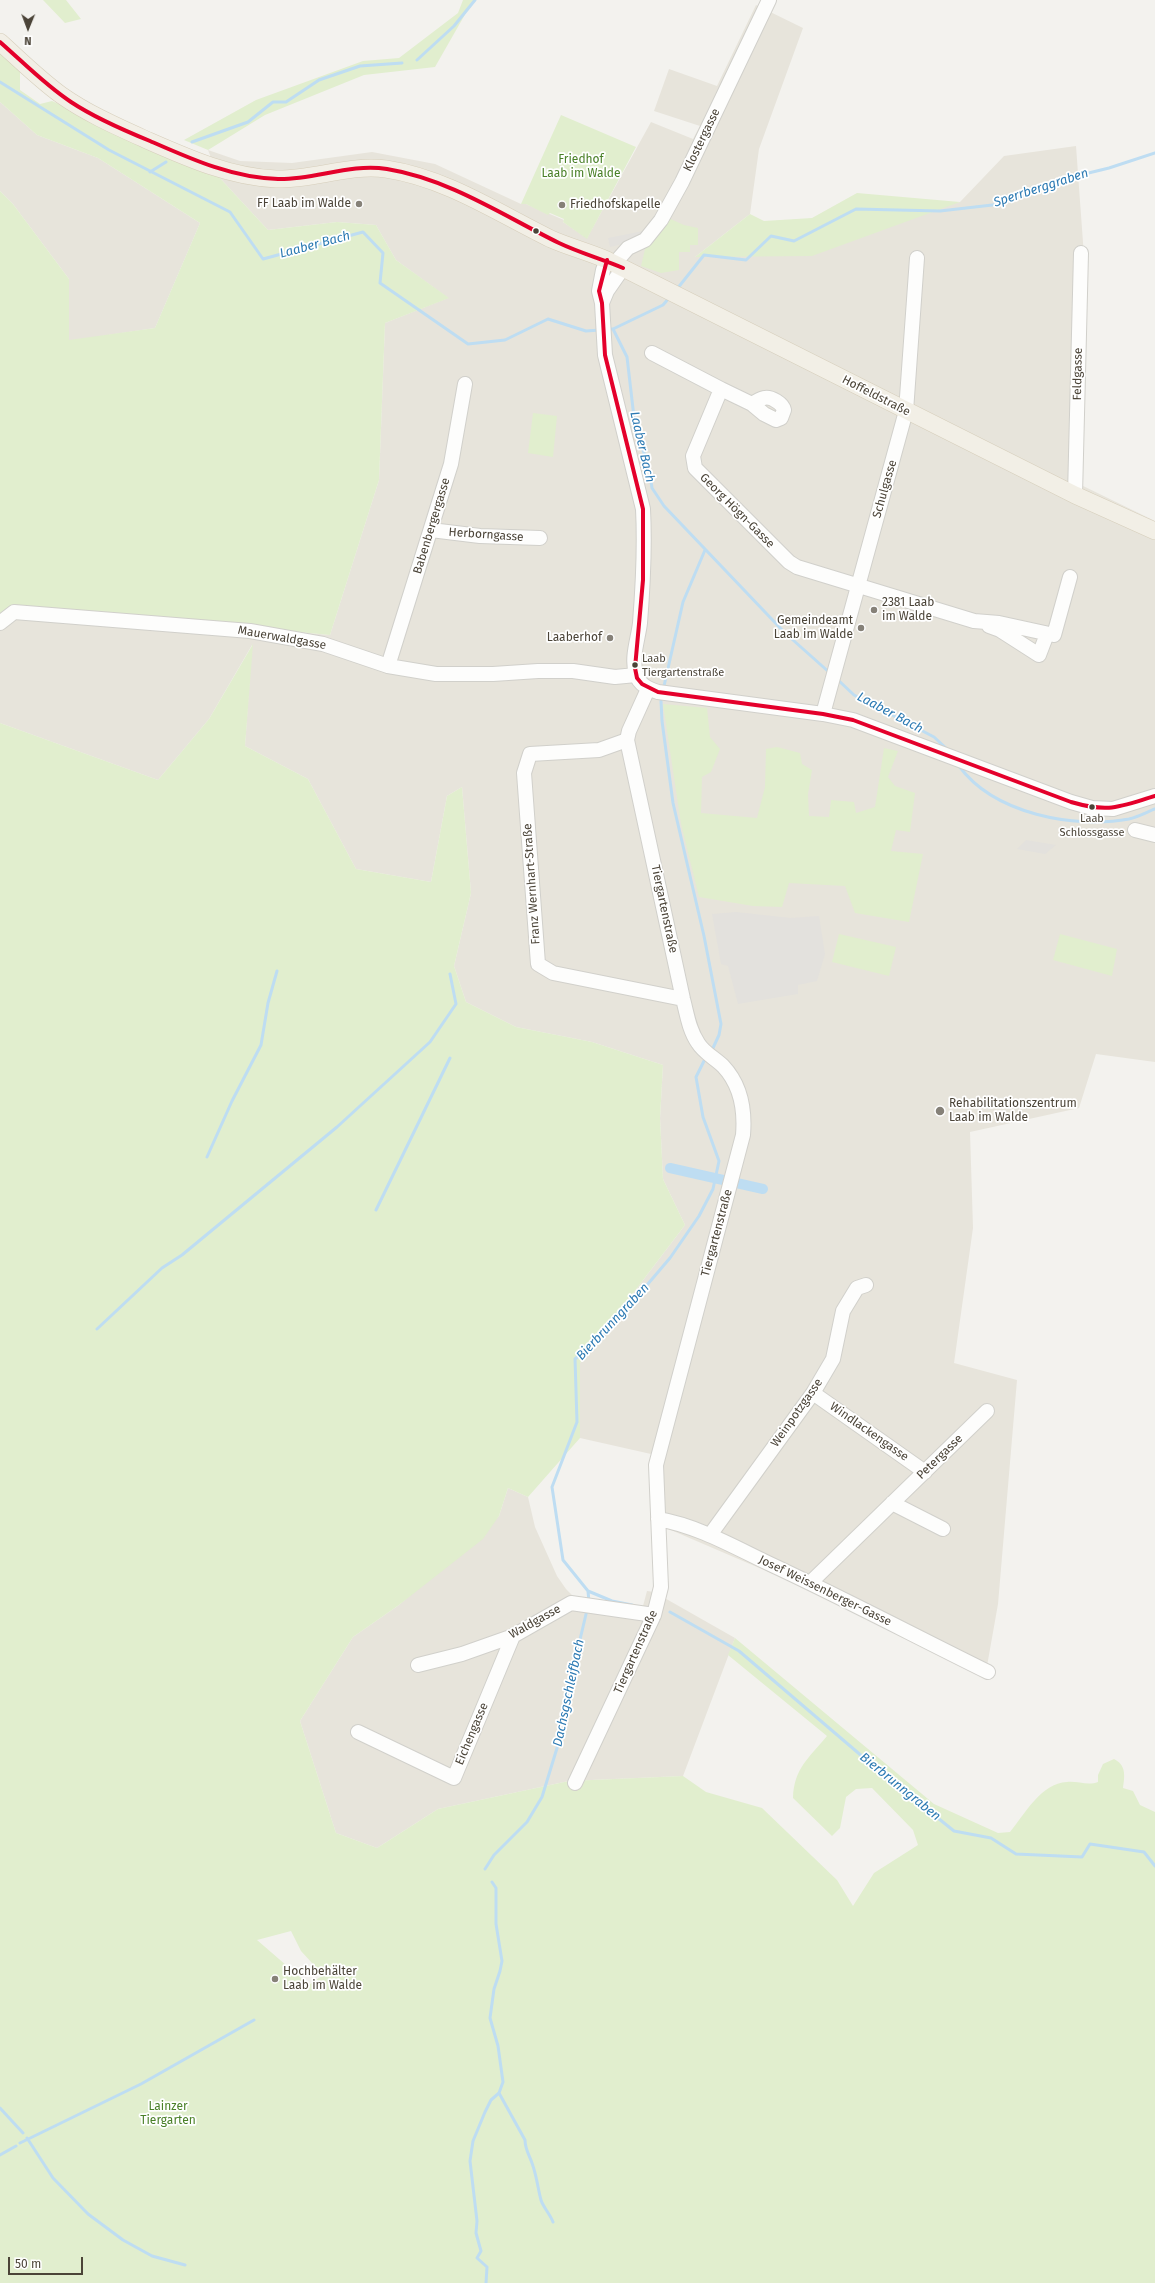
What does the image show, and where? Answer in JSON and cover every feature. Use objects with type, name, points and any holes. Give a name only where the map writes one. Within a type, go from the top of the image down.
[{"type":"main road","name":"Hoffeldstraße","points":[[0,42],[59,94],[91,114],[182,155],[244,175],[277,179],[302,178],[352,169],[384,169],[418,176],[499,210],[514,211],[585,244],[611,262],[674,295],[906,411],[1075,495],[1155,531]]},
{"type":"street","name":"Klostergasse","points":[[636,676],[634,660],[640,624],[644,509],[605,355],[602,303],[607,291],[611,262],[628,248],[645,240],[661,220],[682,182],[769,0]]},
{"type":"street","name":"Feldgasse","points":[[1075,495],[1081,253]]},
{"type":"street","name":"Schulgasse","points":[[822,714],[906,411],[918,258]]},
{"type":"street","points":[[652,353],[752,404]]},
{"type":"street","name":"Babenbergergasse","points":[[388,666],[451,464],[465,384]]},
{"type":"street","name":"Georg Högn-Gasse","points":[[721,389],[693,456],[695,468],[788,562],[806,571],[858,584],[974,621]]},
{"type":"street","name":"Herborngasse","points":[[431,530],[480,536],[540,538]]},
{"type":"street","points":[[974,621],[999,623],[1054,636],[1070,576]]},
{"type":"street","name":"Mauerwaldgasse","points":[[0,623],[14,612],[250,631],[323,644],[388,666],[436,674],[493,674],[538,671],[573,671],[615,677],[636,676]]},
{"type":"street","points":[[974,621],[1000,630],[1039,655],[1047,634]]},
{"type":"street","points":[[636,676],[648,689],[669,694],[822,714],[853,720],[1056,798],[1092,808],[1114,809],[1155,796]]},
{"type":"street","points":[[627,740],[629,731],[648,689]]},
{"type":"street","name":"Tiergartenstraße","points":[[575,1783],[654,1615],[661,1587],[656,1465],[743,1135],[745,1116],[741,1098],[723,1067],[698,1043],[691,1029],[683,999],[627,740]]},
{"type":"street","name":"Franz Wernhart-Straße","points":[[627,740],[599,750],[530,754],[524,773],[538,964],[553,972],[683,999]]},
{"type":"street","points":[[1135,830],[1155,835]]},
{"type":"street","name":"Weinpotzgasse","points":[[710,1535],[813,1392],[833,1359],[843,1311],[857,1288],[866,1285]]},
{"type":"street","name":"Windlackengasse","points":[[813,1392],[925,1472]]},
{"type":"street","name":"Petergasse","points":[[810,1583],[987,1411]]},
{"type":"street","points":[[892,1503],[943,1529]]},
{"type":"street","name":"Josef Weissenberger-Gasse","points":[[658,1519],[677,1522],[710,1535],[988,1672]]},
{"type":"street","name":"Waldgasse","points":[[418,1665],[462,1654],[513,1636],[571,1603],[654,1615]]},
{"type":"street","name":"Eichengasse","points":[[358,1732],[454,1778],[513,1636]]},
{"type":"shaded area","points":[[756,5],[803,28],[759,149],[750,214],[695,257],[960,202],[1004,156],[1076,146],[1085,270],[1077,483],[1155,521],[1155,1062],[1096,1054],[1079,1108],[970,1132],[973,1228],[954,1363],[1017,1380],[998,1604],[987,1666],[650,1521],[651,1454],[580,1438],[580,1363],[685,1225],[663,1179],[660,1118],[663,1065],[592,1042],[516,1027],[466,1002],[454,966],[471,893],[462,787],[447,796],[431,882],[356,869],[308,779],[245,746],[252,645],[209,719],[158,780],[0,723],[0,618],[13,605],[330,635],[379,480],[385,323],[448,298],[396,260],[376,225],[337,222],[268,230],[218,176],[208,150],[240,161],[292,163],[372,152],[435,164],[521,204],[526,204],[564,220],[563,222],[587,238],[651,122],[693,139],[700,126],[654,111],[669,69],[717,86]]},
{"type":"shaded area","points":[[0,102],[37,135],[98,158],[200,223],[155,328],[69,341],[69,279],[13,204],[0,191]]},
{"type":"shaded area","points":[[643,231],[644,239],[610,247],[608,238]]},
{"type":"shaded area","points":[[1026,840],[1056,845],[1045,854],[1017,849]]},
{"type":"shaded area","points":[[736,912],[791,918],[819,916],[825,954],[817,981],[798,985],[798,994],[738,1004],[728,966],[721,964],[712,914]]},
{"type":"shaded area","points":[[508,1488],[528,1497],[535,1527],[557,1576],[566,1589],[576,1599],[643,1606],[647,1591],[654,1592],[735,1638],[683,1776],[569,1781],[438,1809],[377,1848],[336,1833],[300,1721],[353,1637],[399,1605],[499,1516]]},
{"type":"green space","points":[[43,0],[66,0],[81,19],[65,23]]},
{"type":"green space","points":[[463,0],[476,0],[467,11],[435,67],[364,75],[265,115],[208,150],[184,140],[256,100],[363,61],[399,58],[458,13]]},
{"type":"green space","points":[[0,52],[20,69],[20,90],[40,104],[52,101],[218,176],[268,230],[337,222],[376,225],[396,260],[449,298],[385,323],[379,480],[330,635],[13,605],[0,618],[0,191],[13,204],[69,279],[69,340],[155,328],[200,223],[98,158],[37,135],[0,102]]},
{"type":"green space","name":"Friedhof Laab im Walde","points":[[561,115],[636,147],[587,239],[563,222],[564,219],[550,213],[548,215],[526,204],[521,204]]},
{"type":"green space","points":[[857,193],[960,202],[812,256],[695,257],[750,214],[764,221],[812,218]]},
{"type":"green space","points":[[666,217],[684,225],[698,228],[698,245],[690,245],[690,252],[679,252],[679,270],[661,273],[641,266],[646,245]]},
{"type":"green space","points":[[533,413],[557,416],[553,457],[528,453]]},
{"type":"green space","name":"Lainzer Tiergarten","points":[[253,644],[245,746],[308,779],[356,869],[431,882],[447,796],[462,787],[471,893],[454,966],[466,1002],[516,1027],[592,1042],[663,1065],[660,1118],[663,1179],[685,1225],[580,1363],[580,1438],[528,1497],[508,1488],[499,1516],[483,1539],[399,1605],[353,1637],[300,1721],[336,1833],[377,1848],[438,1809],[569,1781],[683,1776],[706,1792],[762,1808],[837,1880],[853,1906],[874,1873],[918,1845],[913,1830],[872,1788],[856,1789],[846,1797],[840,1828],[832,1836],[793,1798],[799,1771],[827,1736],[728,1655],[735,1638],[934,1804],[998,1833],[1010,1832],[1034,1801],[1049,1788],[1067,1782],[1090,1784],[1098,1782],[1098,1775],[1103,1764],[1114,1759],[1118,1761],[1123,1767],[1124,1771],[1123,1788],[1133,1791],[1140,1805],[1155,1812],[1155,2283],[0,2283],[0,723],[158,780],[209,719]],"holes":[[[291,1931],[301,1951],[323,1975],[306,1987],[301,1978],[257,1940]]]},
{"type":"green space","points":[[663,704],[707,708],[710,737],[720,749],[711,772],[702,777],[701,813],[757,818],[765,787],[766,749],[777,747],[800,753],[802,764],[812,770],[808,794],[809,816],[829,817],[831,800],[854,802],[856,813],[875,807],[884,748],[898,751],[888,777],[895,786],[915,793],[910,832],[896,830],[891,851],[923,854],[909,922],[855,913],[845,886],[789,883],[782,907],[753,906],[699,897],[681,824]]},
{"type":"green space","points":[[839,934],[896,947],[889,976],[832,962]]},
{"type":"green space","points":[[1060,934],[1117,949],[1112,976],[1053,960]]},
{"type":"waterway","points":[[417,60],[454,26],[475,0]]},
{"type":"waterway","points":[[192,142],[248,122],[273,102],[286,102],[319,80],[360,66],[402,63]]},
{"type":"waterway","name":"Laaber Bach","points":[[0,82],[109,150],[230,212],[263,259],[363,232],[383,253],[380,283],[468,344],[505,340],[548,319],[586,331],[600,330]]},
{"type":"waterway","name":"Sperrberggraben","points":[[677,289],[704,255],[746,260],[771,236],[794,241],[856,209],[940,211],[1001,204],[1068,178],[1109,168],[1155,153]]},
{"type":"waterway","points":[[150,172],[166,162]]},
{"type":"waterway","name":"Sperrberggraben","points":[[613,329],[663,305],[669,298]]},
{"type":"waterway","name":"Laaber Bach","points":[[608,329],[613,329],[627,357],[635,426],[649,468],[652,488],[664,506],[784,632],[830,673]]},
{"type":"waterway","points":[[664,686],[683,602],[705,550]]},
{"type":"waterway","name":"Laaber Bach","points":[[837,679],[854,695],[934,737],[948,750]]},
{"type":"waterway","points":[[661,701],[662,721],[673,803],[704,936],[721,1024],[719,1035],[713,1048]]},
{"type":"waterway","name":"Laaber Bach","points":[[959,766],[974,782],[993,796],[1036,814],[1084,822],[1107,822],[1129,819],[1155,809]]},
{"type":"waterway","points":[[207,1157],[232,1101],[261,1045],[268,1003],[277,971]]},
{"type":"waterway","points":[[97,1329],[162,1268],[182,1255],[337,1127],[430,1042],[456,1004],[450,974]]},
{"type":"waterway","points":[[376,1210],[450,1058]]},
{"type":"waterway","name":"Bierbrunngraben","points":[[632,1605],[612,1601],[588,1591],[563,1560],[552,1487],[577,1422],[575,1359],[607,1332],[670,1258],[699,1216],[713,1189],[719,1161],[703,1117],[696,1077],[704,1061]]},
{"type":"waterway","name":"Bierbrunngraben","points":[[670,1168],[763,1189]]},
{"type":"waterway","name":"Dachsgschleifbach","points":[[588,1591],[589,1602]]},
{"type":"waterway","name":"Dachsgschleifbach","points":[[485,1869],[494,1855],[527,1822],[542,1797],[565,1722],[565,1703],[587,1610]]},
{"type":"waterway","name":"Bierbrunngraben","points":[[670,1612],[739,1651],[877,1769],[954,1831],[991,1838],[1016,1854],[1082,1857],[1090,1844],[1144,1852],[1155,1866]]},
{"type":"waterway","name":"Dachsgschleifbach","points":[[486,2283],[487,2267],[477,2258],[481,2251],[476,2233],[477,2221],[470,2161],[473,2141],[485,2112],[491,2100],[499,2093],[503,2082],[498,2046],[490,2018],[494,1989],[502,1961],[496,1924],[496,1888],[492,1882]]},
{"type":"waterway","points":[[20,2143],[141,2084],[254,2020]]},
{"type":"waterway","points":[[499,2093],[525,2140],[541,2200],[553,2222]]},
{"type":"waterway","points":[[0,2108],[23,2133]]},
{"type":"waterway","points":[[27,2138],[53,2178],[88,2214],[123,2240],[152,2256],[185,2265]]},
{"type":"waterway","points":[[0,2155],[16,2146]]},
{"type":"transit line","points":[[0,42],[52,88],[80,108],[119,128],[197,161],[229,171],[261,178],[292,179],[359,168],[387,169],[410,174],[454,190],[497,210],[559,243],[623,268]]},
{"type":"transit line","points":[[607,260],[599,291],[602,303],[605,355],[643,509],[643,580],[635,668],[637,678],[642,684],[658,692],[823,714],[853,720],[1071,802],[1084,805],[1105,808],[1122,806],[1155,796]]},
{"type":"place","name":"FF Laab im Walde","points":[[359,204]]},
{"type":"place","name":"Friedhofskapelle","points":[[562,205]]},
{"type":"place","name":"2381 Laab im Walde","points":[[874,610]]},
{"type":"place","name":"Gemeindeamt Laab im Walde","points":[[861,628]]},
{"type":"place","name":"Laaberhof","points":[[610,638]]},
{"type":"place","name":"Laab Tiergartenstraße","points":[[635,665]]},
{"type":"place","name":"Laab Schlossgasse","points":[[1092,807]]},
{"type":"place","name":"Rehabilitationszentrum Laab im Walde","points":[[940,1111]]},
{"type":"place","name":"Hochbehälter Laab im Walde","points":[[275,1979]]}]
